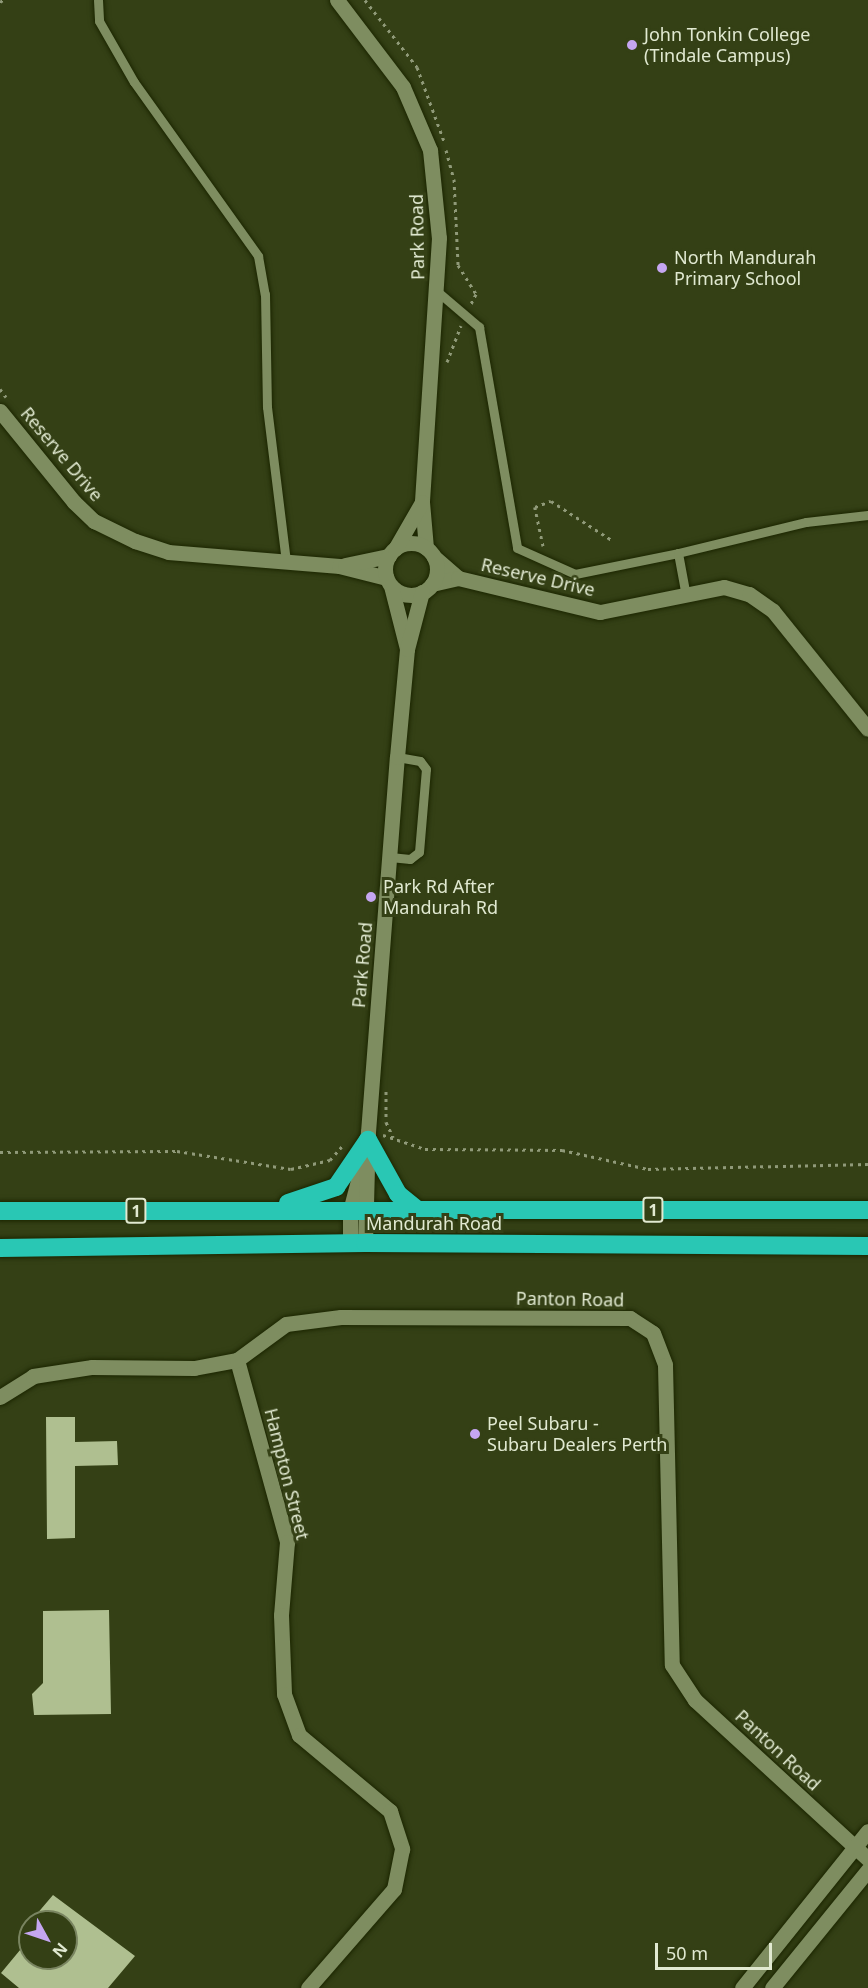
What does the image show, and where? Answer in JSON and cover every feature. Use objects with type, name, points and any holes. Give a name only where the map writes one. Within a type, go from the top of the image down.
[{"type":"highway","points":[[368,1136],[398,1194],[419,1211]]},
{"type":"highway","points":[[243,1211],[317,1198],[336,1187],[368,1136]]},
{"type":"highway","name":"Mandurah Road","points":[[0,1211],[868,1210]]},
{"type":"highway","name":"Mandurah Road","points":[[0,1248],[358,1243],[868,1246]]},
{"type":"street","name":"Park Road","points":[[337,0],[403,87],[430,150],[439,238],[438,292],[422,501],[430,553]]},
{"type":"street","name":"Reserve Drive","points":[[0,411],[94,521],[168,552],[339,566],[389,582]]},
{"type":"street","name":"Park Road","points":[[392,552],[422,501]]},
{"type":"street","points":[[411,543],[430,553],[427,588],[405,594],[389,582],[392,552],[411,543]]},
{"type":"street","name":"Reserve Drive","points":[[339,566],[392,552]]},
{"type":"street","name":"Reserve Drive","points":[[430,553],[459,578],[600,612],[724,587],[749,594],[773,611],[868,729]]},
{"type":"street","name":"Reserve Drive","points":[[427,588],[459,578]]},
{"type":"street","name":"Park Road","points":[[389,582],[407,649]]},
{"type":"street","name":"Park Road","points":[[358,1243],[358,1211],[368,1136],[407,649],[427,588]]},
{"type":"street","name":"Panton Road","points":[[0,1397],[33,1376],[92,1367],[194,1368],[237,1360],[286,1324],[341,1317],[630,1318],[653,1333],[665,1365],[672,1665],[695,1700],[868,1859]]},
{"type":"street","name":"Hampton Street","points":[[237,1360],[287,1542],[281,1615],[284,1694],[299,1735],[390,1811],[402,1849],[394,1889],[308,1988]]},
{"type":"street","points":[[742,1988],[868,1831]]},
{"type":"street","points":[[772,1988],[868,1870]]},
{"type":"lane","points":[[98,0],[99,21],[134,82],[258,256],[265,294],[270,437],[286,561]]},
{"type":"lane","points":[[438,292],[479,327],[514,542],[546,562],[574,574],[678,553],[806,522],[868,515]]},
{"type":"lane","points":[[678,553],[686,596]]},
{"type":"lane","points":[[390,857],[410,859],[420,852],[426,769],[420,761],[397,757]]},
{"type":"path","points":[[546,562],[535,507],[551,501],[613,541]]},
{"type":"path","points":[[368,1136],[425,1149],[562,1150],[648,1169],[868,1164]]},
{"type":"path","points":[[0,1152],[177,1151],[291,1169],[330,1160],[344,1144]]},
{"type":"building","points":[[46,1417],[75,1417],[75,1442],[117,1441],[118,1465],[75,1466],[75,1538],[47,1539]]},
{"type":"building","points":[[109,1610],[111,1714],[34,1715],[32,1694],[43,1683],[43,1611]]},
{"type":"building","points":[[53,1895],[73,1910],[40,1910]]},
{"type":"building","points":[[78,1914],[135,1956],[108,1988],[19,1988],[1,1973],[18,1952],[18,1970],[78,1970]]},
{"type":"place","name":"John Tonkin College (Tindale Campus)","points":[[632,45]]},
{"type":"place","name":"North Mandurah Primary School","points":[[662,268]]},
{"type":"place","name":"Park Rd After Mandurah Rd","points":[[371,897]]},
{"type":"place","name":"Peel Subaru - Subaru Dealers Perth","points":[[475,1434]]}]
